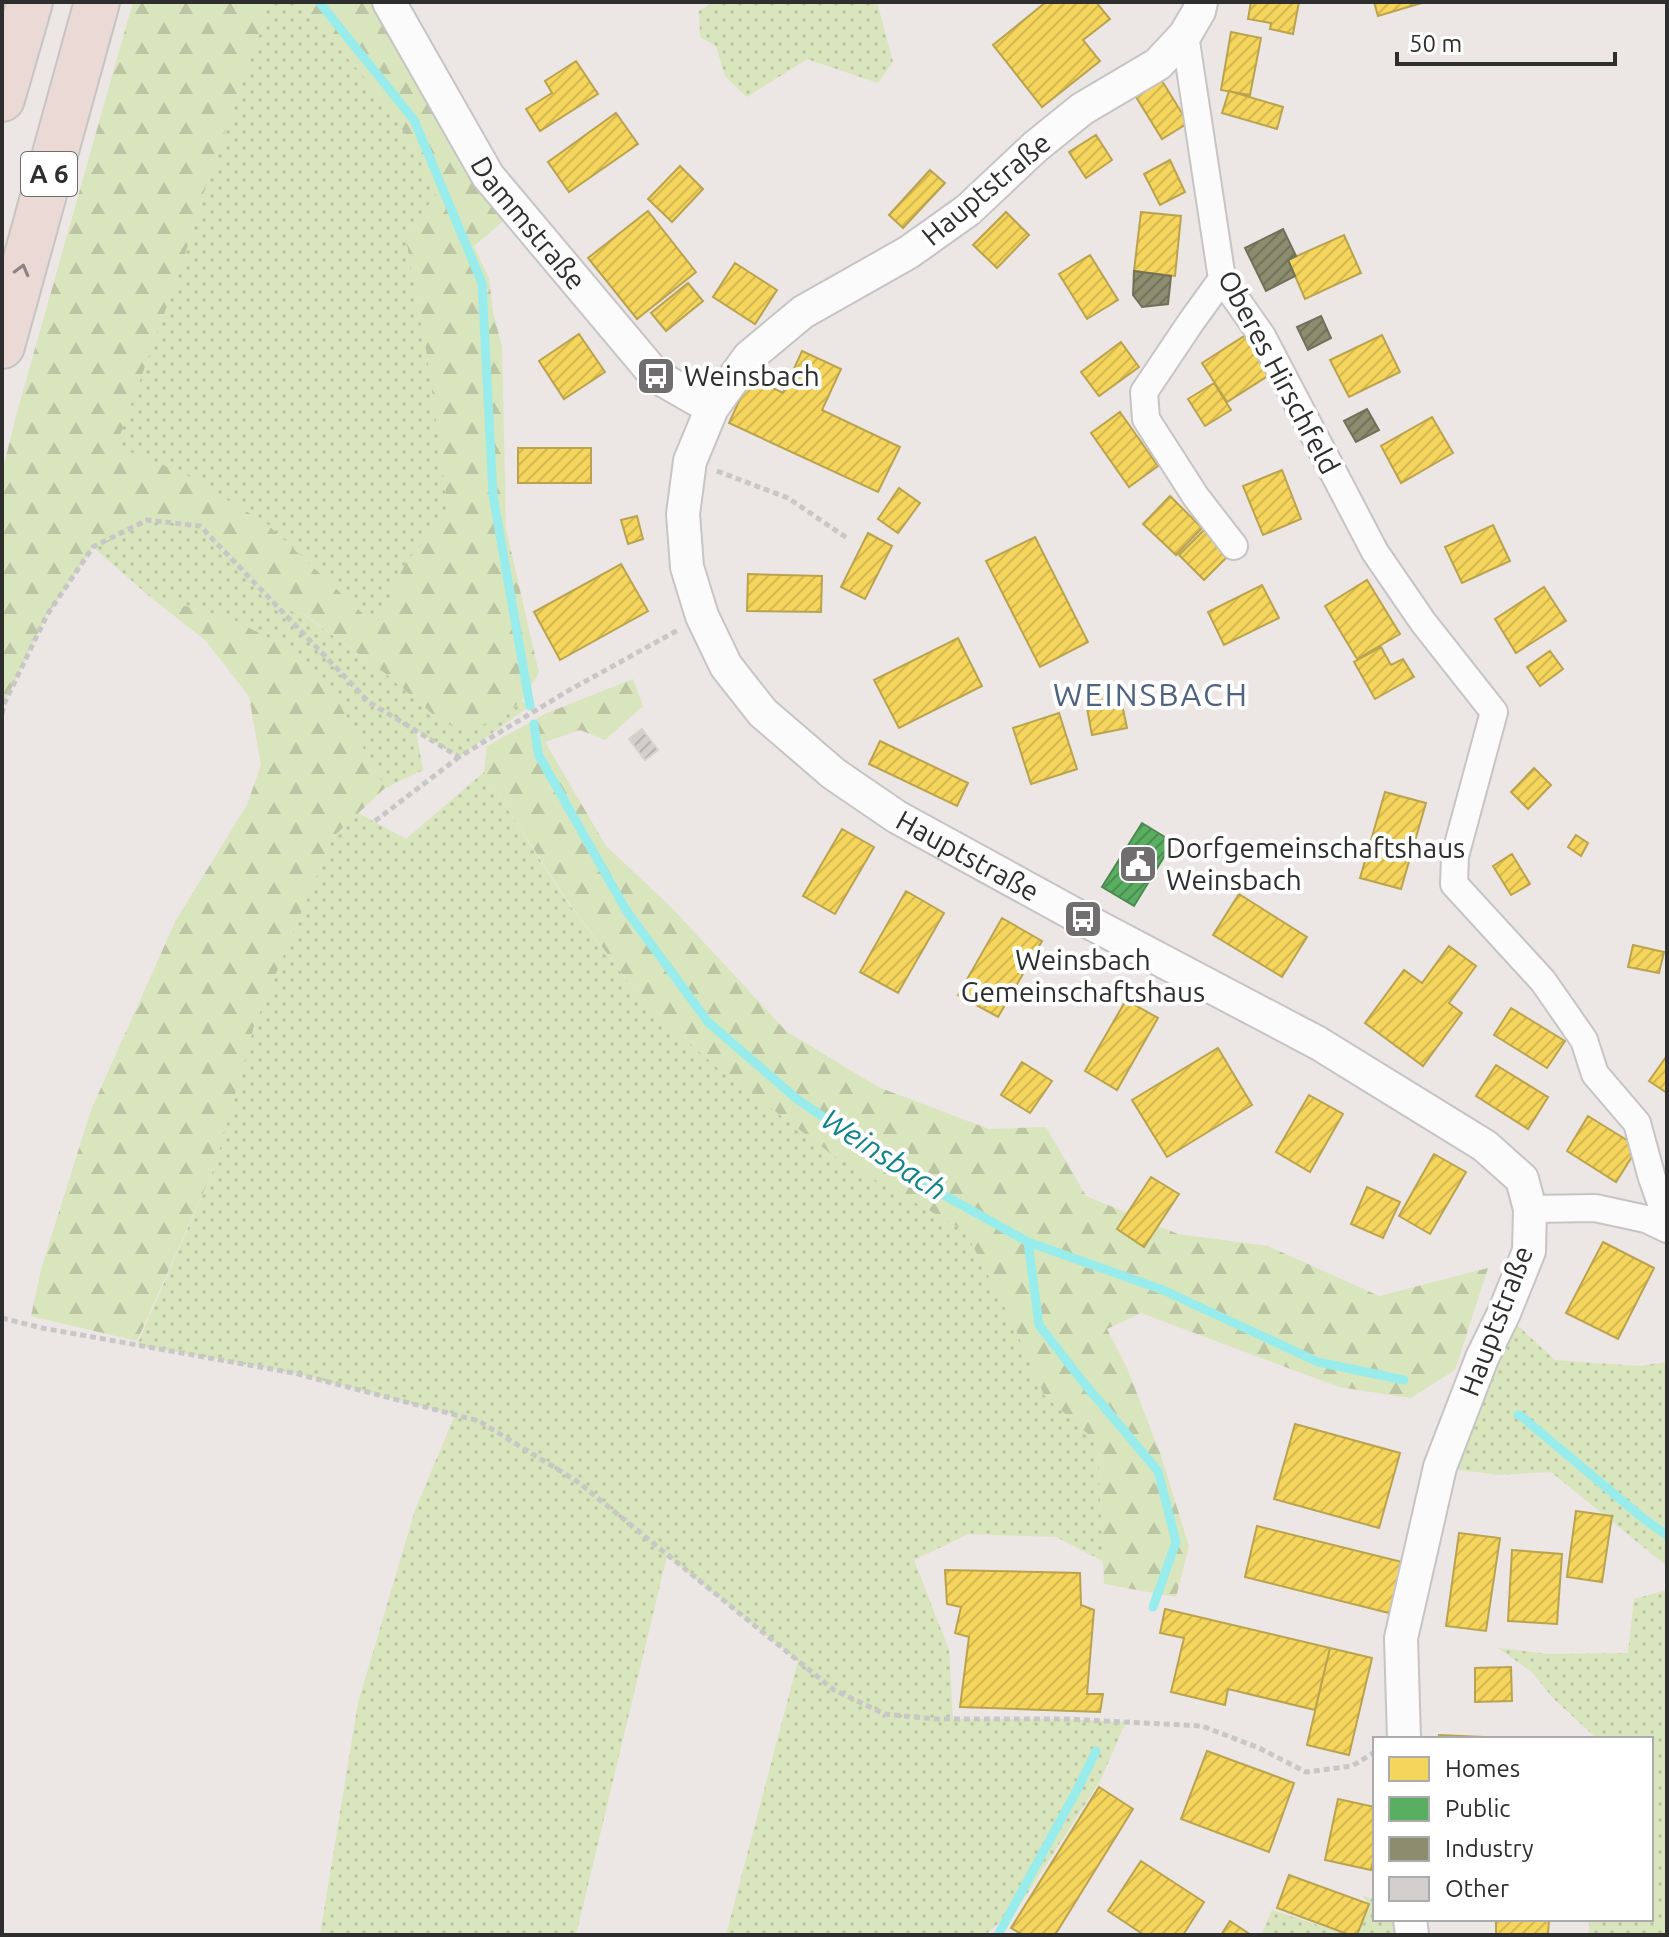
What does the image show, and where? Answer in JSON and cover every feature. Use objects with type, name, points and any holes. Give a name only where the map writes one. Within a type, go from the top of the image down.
[{"type":"highway","points":[[2,99],[30,2]]},
{"type":"highway","name":"A 6","points":[[2,346],[97,2]]},
{"type":"street","name":"Dammstraße","points":[[389,2],[488,176],[656,376],[712,408]]},
{"type":"street","name":"Hauptstraße","points":[[1201,2],[1185,35],[1158,64],[1082,109],[1035,147],[968,210],[909,252],[803,312],[749,357],[712,408],[690,461],[683,514],[687,567],[702,616],[726,666],[763,713],[834,774],[897,817],[1318,1043],[1485,1146],[1522,1179],[1530,1209],[1529,1251],[1482,1358],[1440,1467],[1401,1638],[1404,1737]]},
{"type":"street","name":"Oberes Hirschfeld","points":[[1185,35],[1222,279],[1262,336],[1375,552],[1423,622],[1494,712],[1455,856],[1454,884],[1543,981],[1584,1040],[1595,1074],[1637,1123],[1667,1220]]},
{"type":"street","points":[[1222,279],[1144,392],[1146,419],[1196,497],[1234,546]]},
{"type":"street","points":[[1530,1209],[1595,1208],[1646,1219],[1667,1229]]},
{"type":"path","points":[[690,461],[788,498],[847,538]]},
{"type":"path","points":[[2,714],[47,615],[93,547],[147,520],[200,526],[369,702],[459,757]]},
{"type":"path","points":[[375,821],[459,757],[566,692],[702,616]]},
{"type":"path","points":[[2,1318],[42,1328],[294,1373],[479,1421],[578,1482],[834,1690],[885,1714],[934,1719],[1065,1719],[1202,1726],[1259,1748],[1306,1772],[1352,1766],[1373,1753]]},
{"type":"green space","points":[[133,2],[268,2],[180,270],[116,446],[185,474],[267,524],[376,626],[406,562],[449,515],[428,361],[406,239],[437,193],[384,100],[319,25],[293,2],[370,2],[507,218],[474,246],[489,279],[502,347],[506,529],[539,673],[521,701],[477,728],[444,724],[386,674],[304,614],[278,608],[200,526],[147,520],[93,548],[47,615],[2,714],[2,473]]},
{"type":"green space","points":[[268,2],[293,2],[319,25],[384,100],[437,193],[406,239],[428,361],[449,515],[406,562],[376,626],[267,524],[115,446],[180,270]]},
{"type":"green space","points":[[714,2],[877,2],[893,62],[878,83],[807,59],[747,97],[725,76],[716,46],[700,37],[699,11]]},
{"type":"green space","points":[[147,520],[200,526],[278,608],[303,614],[386,674],[444,724],[509,711],[521,701],[530,706],[459,757],[416,731],[423,770],[385,788],[333,692],[232,619],[149,596],[93,547]]},
{"type":"green space","points":[[149,596],[232,619],[294,651],[333,692],[385,788],[333,837],[254,1026],[215,1166],[137,1341],[31,1316],[42,1266],[91,1110],[176,920],[247,805],[261,765],[249,696],[205,640]]},
{"type":"green space","points":[[633,679],[643,706],[605,740],[580,730],[545,742],[606,846],[670,906],[786,1031],[878,1087],[989,1129],[1046,1127],[1086,1196],[1178,1234],[1268,1246],[1379,1296],[1488,1268],[1455,1370],[1411,1398],[1339,1387],[1141,1313],[1107,1329],[1127,1368],[1160,1453],[1189,1546],[1176,1597],[1104,1584],[1098,1443],[1044,1395],[1011,1319],[965,1231],[834,1156],[713,1064],[642,1000],[566,899],[484,772],[487,746],[547,713]]},
{"type":"green space","points":[[484,772],[565,899],[642,1000],[713,1064],[834,1156],[965,1231],[1011,1319],[1044,1395],[1098,1443],[1103,1561],[1056,1537],[968,1534],[914,1560],[949,1650],[953,1719],[1126,1722],[1100,1781],[1020,1905],[985,1935],[726,1935],[798,1661],[667,1556],[576,1935],[320,1935],[358,1703],[415,1510],[455,1415],[294,1373],[137,1345],[215,1166],[254,1026],[333,837],[358,813],[406,839]]},
{"type":"green space","points":[[1504,1313],[1555,1360],[1639,1366],[1667,1362],[1667,1566],[1551,1472],[1498,1475],[1440,1467]]},
{"type":"green space","points":[[1667,1590],[1667,1935],[1588,1935],[1590,1921],[1653,1921],[1653,1737],[1594,1737],[1553,1698],[1531,1671],[1498,1648],[1548,1654],[1628,1653],[1634,1599]]},
{"type":"green space","points":[[1362,1895],[1373,1899],[1373,1921],[1410,1921],[1412,1935],[1357,1935],[1369,1904]]},
{"type":"green space","points":[[1272,1910],[1349,1935],[1261,1935]]},
{"type":"building: Homes","points":[[1046,2],[1096,2],[1110,19],[1083,40],[1100,61],[1042,107],[993,45]]},
{"type":"building: Homes","points":[[1251,2],[1299,2],[1293,34],[1270,29],[1271,23],[1248,19]]},
{"type":"building: Homes","points":[[1374,2],[1425,2],[1378,16]]},
{"type":"building: Homes","points":[[1231,32],[1261,38],[1250,95],[1221,90]]},
{"type":"building: Homes","points":[[576,61],[598,94],[540,131],[526,109],[552,93],[545,81]]},
{"type":"building: Homes","points":[[1159,76],[1188,123],[1162,139],[1133,92]]},
{"type":"building: Homes","points":[[1229,91],[1283,107],[1277,129],[1222,113]]},
{"type":"building: Homes","points":[[616,113],[638,144],[569,192],[548,162]]},
{"type":"building: Homes","points":[[1096,135],[1112,160],[1086,178],[1069,152]]},
{"type":"building: Homes","points":[[1170,160],[1185,192],[1160,205],[1144,174]]},
{"type":"building: Homes","points":[[680,166],[703,189],[672,222],[648,199]]},
{"type":"building: Homes","points":[[930,170],[945,183],[903,228],[889,215]]},
{"type":"building: Homes","points":[[648,211],[696,272],[637,319],[588,258]]},
{"type":"building: Homes","points":[[1006,212],[1029,235],[997,268],[973,245]]},
{"type":"building: Homes","points":[[1141,212],[1181,216],[1175,276],[1134,271]]},
{"type":"building: Homes","points":[[1344,235],[1361,273],[1305,299],[1288,260]]},
{"type":"building: Homes","points":[[1090,255],[1118,300],[1087,319],[1059,274]]},
{"type":"building: Homes","points":[[735,263],[777,290],[755,324],[713,297]]},
{"type":"building: Homes","points":[[688,283],[703,301],[666,331],[651,313]]},
{"type":"building: Homes","points":[[1249,333],[1274,372],[1227,402],[1202,363]]},
{"type":"building: Homes","points":[[579,334],[605,372],[564,399],[539,361]]},
{"type":"building: Homes","points":[[1382,335],[1400,372],[1349,397],[1330,360]]},
{"type":"building: Homes","points":[[1121,342],[1139,367],[1099,396],[1081,372]]},
{"type":"building: Homes","points":[[802,351],[841,369],[822,410],[900,447],[878,492],[729,423],[750,377],[783,393]]},
{"type":"building: Homes","points":[[1214,383],[1231,410],[1205,426],[1188,399]]},
{"type":"building: Homes","points":[[1120,412],[1158,466],[1129,487],[1091,433]]},
{"type":"building: Homes","points":[[1432,417],[1453,453],[1401,483],[1381,446]]},
{"type":"building: Homes","points":[[518,448],[591,448],[591,483],[518,483]]},
{"type":"building: Homes","points":[[1282,470],[1301,519],[1263,535],[1243,486]]},
{"type":"building: Homes","points":[[899,488],[920,503],[898,533],[878,519]]},
{"type":"building: Homes","points":[[1170,496],[1202,528],[1176,555],[1143,524]]},
{"type":"building: Homes","points":[[637,516],[643,539],[628,544],[621,520]]},
{"type":"building: Homes","points":[[1493,525],[1510,561],[1462,583],[1445,547]]},
{"type":"building: Homes","points":[[1205,529],[1230,554],[1204,580],[1179,555]]},
{"type":"building: Homes","points":[[868,533],[892,546],[865,599],[841,587]]},
{"type":"building: Homes","points":[[1035,537],[1088,642],[1040,667],[986,561]]},
{"type":"building: Homes","points":[[621,564],[648,611],[560,660],[534,612]]},
{"type":"building: Homes","points":[[748,574],[822,576],[821,612],[747,611]]},
{"type":"building: Homes","points":[[1367,580],[1400,634],[1357,659],[1325,606]]},
{"type":"building: Homes","points":[[1262,585],[1279,618],[1224,645],[1208,612]]},
{"type":"building: Homes","points":[[1544,587],[1566,621],[1516,653],[1495,619]]},
{"type":"building: Homes","points":[[958,638],[982,686],[899,728],[874,680]]},
{"type":"building: Homes","points":[[1381,647],[1391,665],[1403,659],[1414,677],[1375,699],[1354,662]]},
{"type":"building: Homes","points":[[1550,651],[1563,669],[1540,686],[1527,667]]},
{"type":"building: Homes","points":[[1118,685],[1127,728],[1092,735],[1084,692]]},
{"type":"building: Homes","points":[[1059,713],[1077,769],[1031,784],[1013,728]]},
{"type":"building: Homes","points":[[880,741],[968,783],[957,806],[869,764]]},
{"type":"building: Homes","points":[[1534,768],[1551,785],[1528,809],[1511,792]]},
{"type":"building: Homes","points":[[1385,792],[1426,803],[1401,889],[1360,878]]},
{"type":"building: Homes","points":[[842,829],[874,847],[835,914],[803,896]]},
{"type":"building: Homes","points":[[1576,835],[1588,843],[1581,856],[1568,847]]},
{"type":"building: Homes","points":[[1512,854],[1530,884],[1511,895],[1493,866]]},
{"type":"building: Homes","points":[[906,891],[944,913],[898,993],[860,972]]},
{"type":"building: Homes","points":[[1239,894],[1307,937],[1282,977],[1213,935]]},
{"type":"building: Homes","points":[[1002,918],[1042,941],[998,1017],[958,995]]},
{"type":"building: Homes","points":[[1633,945],[1664,952],[1659,973],[1628,967]]},
{"type":"building: Homes","points":[[1449,946],[1476,966],[1449,1003],[1462,1013],[1423,1066],[1365,1023],[1404,970],[1422,983]]},
{"type":"building: Homes","points":[[1126,1000],[1158,1018],[1117,1090],[1085,1071]]},
{"type":"building: Homes","points":[[1511,1008],[1565,1041],[1547,1068],[1494,1035]]},
{"type":"building: Homes","points":[[1218,1048],[1252,1105],[1167,1157],[1132,1100]]},
{"type":"building: Homes","points":[[1667,1057],[1667,1093],[1649,1081]]},
{"type":"building: Homes","points":[[1022,1062],[1052,1081],[1030,1113],[1001,1095]]},
{"type":"building: Homes","points":[[1496,1065],[1548,1097],[1528,1129],[1476,1096]]},
{"type":"building: Homes","points":[[1309,1095],[1343,1114],[1310,1172],[1276,1152]]},
{"type":"building: Homes","points":[[1588,1116],[1638,1147],[1616,1182],[1567,1151]]},
{"type":"building: Homes","points":[[1434,1154],[1466,1172],[1430,1234],[1399,1216]]},
{"type":"building: Homes","points":[[1151,1177],[1179,1194],[1144,1247],[1117,1229]]},
{"type":"building: Homes","points":[[1367,1187],[1400,1202],[1383,1238],[1351,1224]]},
{"type":"building: Homes","points":[[1603,1242],[1654,1268],[1618,1339],[1566,1313]]},
{"type":"building: Homes","points":[[1295,1424],[1400,1453],[1379,1528],[1274,1499]]},
{"type":"building: Homes","points":[[1576,1511],[1612,1516],[1602,1582],[1567,1577]]},
{"type":"building: Homes","points":[[1257,1526],[1406,1563],[1393,1614],[1245,1577]]},
{"type":"building: Homes","points":[[1459,1533],[1500,1538],[1486,1631],[1446,1626]]},
{"type":"building: Homes","points":[[1512,1550],[1562,1554],[1557,1624],[1508,1621]]},
{"type":"building: Homes","points":[[945,1570],[1080,1573],[1081,1605],[1094,1610],[1087,1694],[1103,1694],[1100,1712],[960,1707],[969,1637],[955,1633],[961,1607],[947,1604]]},
{"type":"building: Homes","points":[[1165,1609],[1330,1648],[1315,1710],[1228,1689],[1225,1705],[1171,1692],[1184,1638],[1160,1633]]},
{"type":"building: Homes","points":[[1330,1648],[1372,1658],[1349,1755],[1307,1745]]},
{"type":"building: Homes","points":[[1511,1667],[1512,1701],[1475,1702],[1475,1668]]},
{"type":"building: Homes","points":[[1439,1735],[1483,1737],[1438,1737]]},
{"type":"building: Homes","points":[[1207,1751],[1294,1783],[1269,1852],[1181,1819]]},
{"type":"building: Homes","points":[[1099,1787],[1133,1809],[1055,1935],[1023,1935],[1011,1928]]},
{"type":"building: Homes","points":[[1338,1799],[1373,1807],[1371,1870],[1325,1860]]},
{"type":"building: Homes","points":[[1141,1861],[1204,1902],[1183,1935],[1144,1935],[1108,1911]]},
{"type":"building: Homes","points":[[1289,1875],[1369,1904],[1357,1935],[1277,1908]]},
{"type":"building: Homes","points":[[1230,1921],[1251,1935],[1221,1935]]},
{"type":"building: Homes","points":[[1496,1921],[1549,1921],[1548,1935],[1496,1935]]},
{"type":"building: Public","name":"Dorfgemeinschaftshaus Weinsbach","points":[[1142,823],[1173,842],[1134,906],[1102,887]]},
{"type":"building: Industry","points":[[1283,229],[1296,256],[1288,260],[1295,276],[1266,291],[1245,248]]},
{"type":"building: Industry","points":[[1134,271],[1171,276],[1168,304],[1142,307],[1133,295]]},
{"type":"building: Industry","points":[[1321,316],[1331,338],[1308,350],[1297,327]]},
{"type":"building: Industry","points":[[1367,409],[1379,430],[1356,442],[1344,421]]},
{"type":"building: Other","points":[[642,729],[658,750],[645,760],[629,739]]},
{"type":"waterway","name":"Weinsbach","points":[[319,2],[414,120],[482,283],[493,495],[530,706]]},
{"type":"waterway","name":"Weinsbach","points":[[534,724],[538,754],[626,910],[708,1022],[797,1099],[908,1175],[1028,1242],[1163,1290],[1318,1362],[1404,1380]]},
{"type":"waterway","points":[[1028,1242],[1039,1325],[1158,1471],[1176,1542],[1153,1607]]},
{"type":"waterway","name":"Weinsbach","points":[[1518,1415],[1667,1535]]},
{"type":"waterway","points":[[998,1935],[1096,1751]]},
{"type":"place","name":"Weinsbach","points":[[656,376]]},
{"type":"place","name":"Dorfgemeinschaftshaus Weinsbach","points":[[1138,864]]},
{"type":"place","name":"Weinsbach Gemeinschaftshaus","points":[[1083,919]]},
{"type":"district","name":"WEINSBACH","points":[[1151,695]]}]
